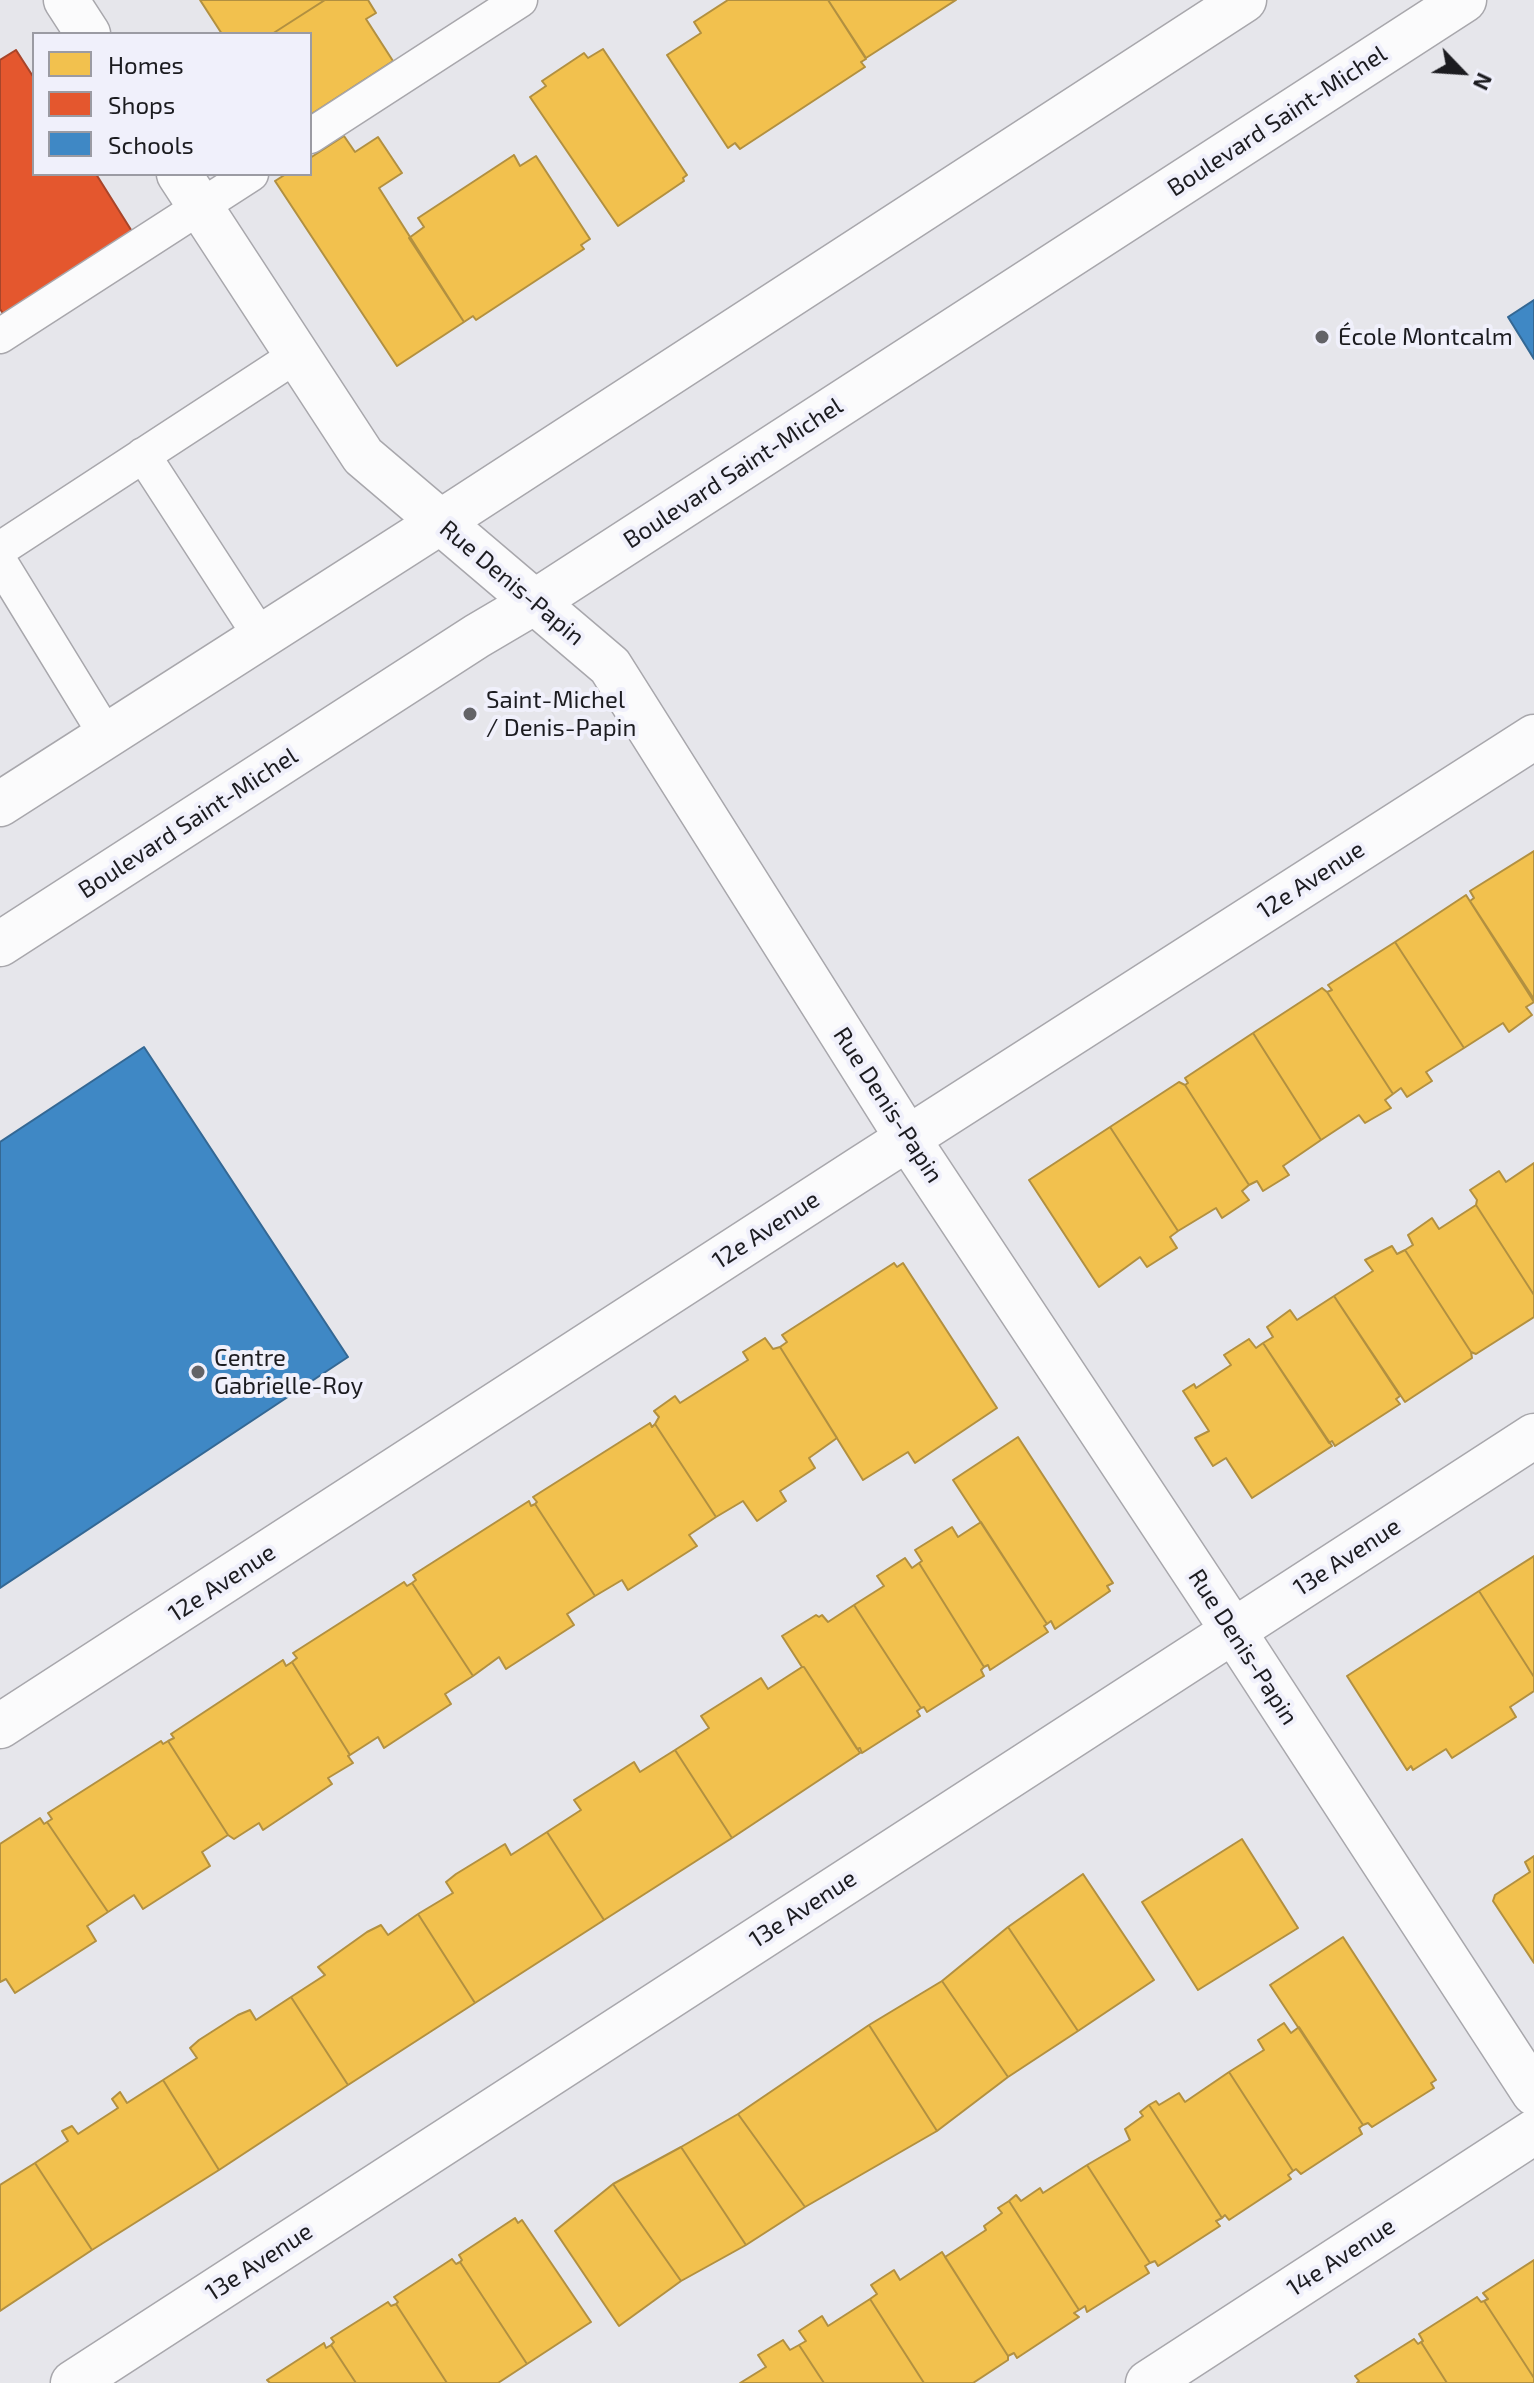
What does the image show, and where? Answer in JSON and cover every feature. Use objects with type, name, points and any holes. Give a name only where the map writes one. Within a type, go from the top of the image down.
[{"type":"street","points":[[66,0],[87,32]]},
{"type":"street","points":[[0,804],[1244,0]]},
{"type":"street","name":"Boulevard Saint-Michel","points":[[0,944],[1464,0]]},
{"type":"street","name":"Rue Denis-Papin","points":[[190,190],[363,456],[610,666],[908,1139],[1534,2093]]},
{"type":"street","name":"12e Avenue","points":[[0,1726],[1534,737]]},
{"type":"street","name":"13e Avenue","points":[[73,2383],[1534,1436]]},
{"type":"street","name":"14e Avenue","points":[[1148,2383],[1534,2132]]},
{"type":"lane","points":[[312,135],[520,0]]},
{"type":"lane","points":[[0,336],[190,190],[243,176]]},
{"type":"lane","points":[[0,549],[297,355]]},
{"type":"lane","points":[[143,455],[261,637]]},
{"type":"lane","points":[[0,562],[106,735]]},
{"type":"building: Homes","points":[[200,0],[325,0],[275,32],[221,32]]},
{"type":"building: Homes","points":[[325,0],[368,0],[376,13],[366,19],[393,61],[312,114],[312,32],[275,32]]},
{"type":"building: Homes","points":[[728,0],[828,0],[866,59],[861,62],[865,67],[740,149],[735,143],[728,148],[667,55],[701,33],[694,22]]},
{"type":"building: Homes","points":[[828,0],[956,0],[866,58]]},
{"type":"building: Homes","points":[[603,49],[687,175],[684,181],[618,226],[530,97],[546,86],[542,81],[584,53],[588,58]]},
{"type":"building: Homes","points":[[344,136],[355,152],[378,137],[402,173],[379,188],[464,322],[397,366],[275,181],[283,176],[312,176],[312,157]]},
{"type":"building: Homes","points":[[514,155],[520,166],[536,156],[590,239],[581,245],[584,249],[476,320],[473,316],[464,322],[409,238],[424,227],[418,218]]},
{"type":"building: Homes","points":[[1534,851],[1534,999],[1470,901],[1474,898],[1470,891]]},
{"type":"building: Homes","points":[[1466,895],[1534,1002],[1526,1007],[1532,1015],[1509,1032],[1503,1023],[1464,1048],[1395,942]]},
{"type":"building: Homes","points":[[1395,942],[1464,1048],[1426,1072],[1432,1081],[1407,1097],[1401,1088],[1393,1094],[1327,992],[1332,990],[1328,985]]},
{"type":"building: Homes","points":[[1322,988],[1393,1094],[1385,1100],[1391,1108],[1365,1123],[1359,1115],[1321,1140],[1253,1033]]},
{"type":"building: Homes","points":[[1253,1033],[1321,1140],[1283,1166],[1289,1175],[1263,1191],[1257,1181],[1249,1185],[1185,1085],[1188,1083],[1185,1078]]},
{"type":"building: Homes","points":[[1179,1082],[1185,1085],[1249,1185],[1242,1191],[1249,1200],[1222,1218],[1216,1208],[1178,1231],[1110,1127]]},
{"type":"building: Homes","points":[[1110,1127],[1178,1231],[1170,1237],[1177,1248],[1147,1267],[1140,1257],[1099,1287],[1029,1180]]},
{"type":"building: Homes","points":[[1534,1163],[1534,1295],[1476,1205],[1477,1200],[1470,1190],[1499,1171],[1506,1182]]},
{"type":"building: Homes","points":[[1476,1205],[1534,1295],[1534,1317],[1476,1354],[1471,1352],[1405,1250],[1413,1245],[1408,1235],[1432,1218],[1439,1229]]},
{"type":"building: Homes","points":[[1392,1246],[1397,1254],[1405,1250],[1472,1358],[1405,1402],[1334,1296],[1373,1271],[1365,1260]]},
{"type":"building: Homes","points":[[894,1263],[897,1267],[903,1263],[997,1408],[915,1463],[908,1452],[863,1480],[780,1347],[787,1342],[782,1335]]},
{"type":"building: Homes","points":[[1334,1296],[1400,1396],[1396,1399],[1400,1404],[1335,1446],[1332,1441],[1329,1443],[1263,1343],[1273,1337],[1267,1327],[1290,1310],[1297,1320]]},
{"type":"building: Homes","points":[[765,1338],[773,1349],[780,1347],[837,1438],[809,1458],[815,1468],[780,1491],[786,1501],[757,1521],[743,1501],[716,1517],[655,1424],[659,1417],[654,1411],[675,1396],[680,1403],[748,1360],[743,1352]]},
{"type":"building: Homes","points":[[1249,1339],[1256,1348],[1263,1343],[1332,1446],[1252,1498],[1226,1458],[1213,1466],[1195,1438],[1209,1431],[1183,1391],[1194,1384],[1196,1388],[1231,1365],[1224,1355]]},
{"type":"building: Homes","points":[[650,1423],[652,1427],[655,1424],[716,1517],[689,1535],[697,1546],[628,1590],[622,1580],[595,1596],[533,1497]]},
{"type":"building: Homes","points":[[1018,1437],[1113,1583],[1107,1586],[1110,1591],[1055,1629],[1051,1621],[1047,1624],[953,1480]]},
{"type":"building: Homes","points":[[529,1501],[531,1506],[535,1504],[595,1596],[567,1614],[574,1625],[506,1669],[499,1657],[473,1676],[412,1583],[416,1580],[413,1575]]},
{"type":"building: Homes","points":[[981,1522],[1047,1624],[1044,1626],[1048,1632],[990,1670],[988,1665],[984,1667],[919,1563],[922,1561],[915,1550],[952,1527],[958,1537]]},
{"type":"building: Homes","points":[[1534,1556],[1534,1677],[1479,1591]]},
{"type":"building: Homes","points":[[905,1558],[912,1568],[919,1563],[984,1667],[981,1670],[984,1676],[927,1712],[924,1707],[921,1708],[854,1605],[884,1586],[877,1576]]},
{"type":"building: Homes","points":[[404,1582],[407,1586],[412,1583],[473,1676],[445,1694],[451,1704],[384,1748],[378,1737],[350,1755],[292,1662],[297,1658],[293,1653]]},
{"type":"building: Homes","points":[[1479,1591],[1534,1677],[1534,1691],[1510,1707],[1516,1717],[1452,1758],[1446,1749],[1413,1770],[1411,1766],[1407,1770],[1347,1676]]},
{"type":"building: Homes","points":[[854,1605],[921,1708],[917,1711],[920,1716],[862,1753],[782,1636],[816,1615],[822,1615],[828,1622]]},
{"type":"building: Homes","points":[[283,1660],[286,1666],[292,1662],[353,1763],[328,1778],[332,1784],[263,1830],[259,1823],[234,1839],[228,1835],[168,1741],[174,1738],[171,1734]]},
{"type":"building: Homes","points":[[802,1667],[860,1753],[732,1838],[675,1750],[709,1728],[701,1716],[761,1678],[768,1689]]},
{"type":"building: Homes","points":[[161,1741],[163,1744],[168,1741],[228,1835],[202,1852],[210,1866],[143,1909],[134,1895],[108,1912],[47,1822],[52,1819],[48,1813]]},
{"type":"building: Homes","points":[[675,1750],[732,1838],[604,1920],[547,1832],[581,1810],[574,1800],[634,1762],[640,1772]]},
{"type":"building: Homes","points":[[40,1818],[44,1824],[47,1822],[108,1912],[87,1926],[96,1941],[15,1993],[6,1979],[0,1982],[0,1844]]},
{"type":"building: Homes","points":[[547,1832],[604,1920],[475,2003],[418,1914],[453,1893],[446,1882],[456,1874],[505,1844],[511,1855]]},
{"type":"building: Homes","points":[[1242,1839],[1298,1928],[1198,1990],[1142,1902]]},
{"type":"building: Homes","points":[[1534,1856],[1534,1963],[1493,1901],[1495,1895],[1530,1872],[1525,1862]]},
{"type":"building: Homes","points":[[1083,1874],[1154,1980],[1078,2031],[1008,1927]]},
{"type":"building: Homes","points":[[418,1914],[475,2003],[348,2085],[291,1997],[325,1975],[318,1967],[367,1932],[381,1925],[388,1935]]},
{"type":"building: Homes","points":[[1008,1927],[1078,2031],[1008,2077],[942,1981]]},
{"type":"building: Homes","points":[[1343,1937],[1436,2080],[1431,2083],[1434,2088],[1372,2127],[1368,2123],[1363,2125],[1270,1985]]},
{"type":"building: Homes","points":[[942,1981],[1008,2077],[937,2131],[869,2025]]},
{"type":"building: Homes","points":[[291,1997],[348,2085],[219,2170],[163,2080],[197,2058],[190,2048],[199,2040],[238,2015],[250,2010],[256,2020]]},
{"type":"building: Homes","points":[[1284,2023],[1291,2033],[1299,2027],[1363,2125],[1359,2128],[1362,2134],[1301,2174],[1296,2169],[1293,2171],[1229,2072],[1264,2050],[1258,2040]]},
{"type":"building: Homes","points":[[869,2025],[937,2131],[805,2207],[738,2114]]},
{"type":"building: Homes","points":[[1229,2072],[1293,2171],[1288,2175],[1291,2179],[1229,2220],[1225,2215],[1222,2218],[1149,2105],[1156,2101],[1159,2105],[1179,2093],[1185,2102]]},
{"type":"building: Homes","points":[[163,2080],[219,2170],[92,2250],[35,2163],[68,2141],[62,2131],[72,2126],[78,2134],[118,2108],[112,2099],[120,2092],[127,2103]]},
{"type":"building: Homes","points":[[1149,2105],[1222,2218],[1216,2221],[1220,2226],[1158,2266],[1155,2261],[1150,2263],[1087,2165],[1130,2140],[1125,2129],[1143,2116],[1140,2112]]},
{"type":"building: Homes","points":[[738,2114],[805,2207],[746,2245],[681,2147]]},
{"type":"building: Homes","points":[[681,2147],[746,2245],[681,2281],[613,2184]]},
{"type":"building: Homes","points":[[35,2163],[92,2250],[0,2311],[0,2185]]},
{"type":"building: Homes","points":[[1087,2165],[1150,2263],[1145,2266],[1149,2273],[1087,2312],[1085,2306],[1079,2310],[1009,2201],[1016,2195],[1021,2201],[1040,2188],[1043,2193]]},
{"type":"building: Homes","points":[[613,2184],[681,2281],[619,2326],[555,2231]]},
{"type":"building: Homes","points":[[1009,2201],[1079,2310],[1074,2313],[1079,2317],[1017,2358],[1014,2353],[1008,2356],[945,2257],[986,2230],[984,2226],[1002,2213],[998,2208]]},
{"type":"building: Homes","points":[[515,2218],[518,2223],[522,2220],[591,2322],[527,2364],[460,2262],[459,2255]]},
{"type":"building: Homes","points":[[942,2252],[1008,2356],[1008,2360],[973,2383],[924,2383],[870,2299],[877,2294],[871,2285],[894,2270],[900,2280]]},
{"type":"building: Homes","points":[[452,2259],[456,2264],[460,2262],[527,2364],[498,2383],[447,2383],[396,2304],[398,2302],[394,2297]]},
{"type":"building: Homes","points":[[1534,2260],[1534,2378],[1484,2301],[1488,2299],[1483,2293]]},
{"type":"building: Homes","points":[[1477,2297],[1484,2301],[1534,2378],[1534,2383],[1447,2383],[1419,2334]]},
{"type":"building: Homes","points":[[870,2299],[924,2383],[824,2383],[799,2345],[806,2341],[799,2331],[822,2316],[828,2326]]},
{"type":"building: Homes","points":[[388,2302],[391,2306],[396,2304],[447,2383],[356,2383],[331,2345],[334,2342],[331,2338]]},
{"type":"building: Homes","points":[[1414,2339],[1418,2344],[1421,2342],[1447,2383],[1357,2383],[1359,2381],[1355,2376]]},
{"type":"building: Homes","points":[[783,2340],[790,2350],[799,2345],[824,2383],[740,2383],[766,2367],[758,2355]]},
{"type":"building: Homes","points":[[324,2343],[326,2348],[331,2345],[356,2383],[270,2383],[267,2380]]},
{"type":"building: Shops","points":[[16,50],[32,75],[32,176],[97,176],[133,233],[4,315],[0,309],[0,60]]},
{"type":"building: Schools","points":[[1534,300],[1534,359],[1508,317]]},
{"type":"building: Schools","points":[[144,1047],[348,1357],[0,1588],[0,1142]]},
{"type":"place","name":"École Montcalm","points":[[1322,337]]},
{"type":"place","name":"Saint-Michel / Denis-Papin","points":[[470,714]]},
{"type":"place","name":"Centre Gabrielle-Roy","points":[[198,1372]]}]
